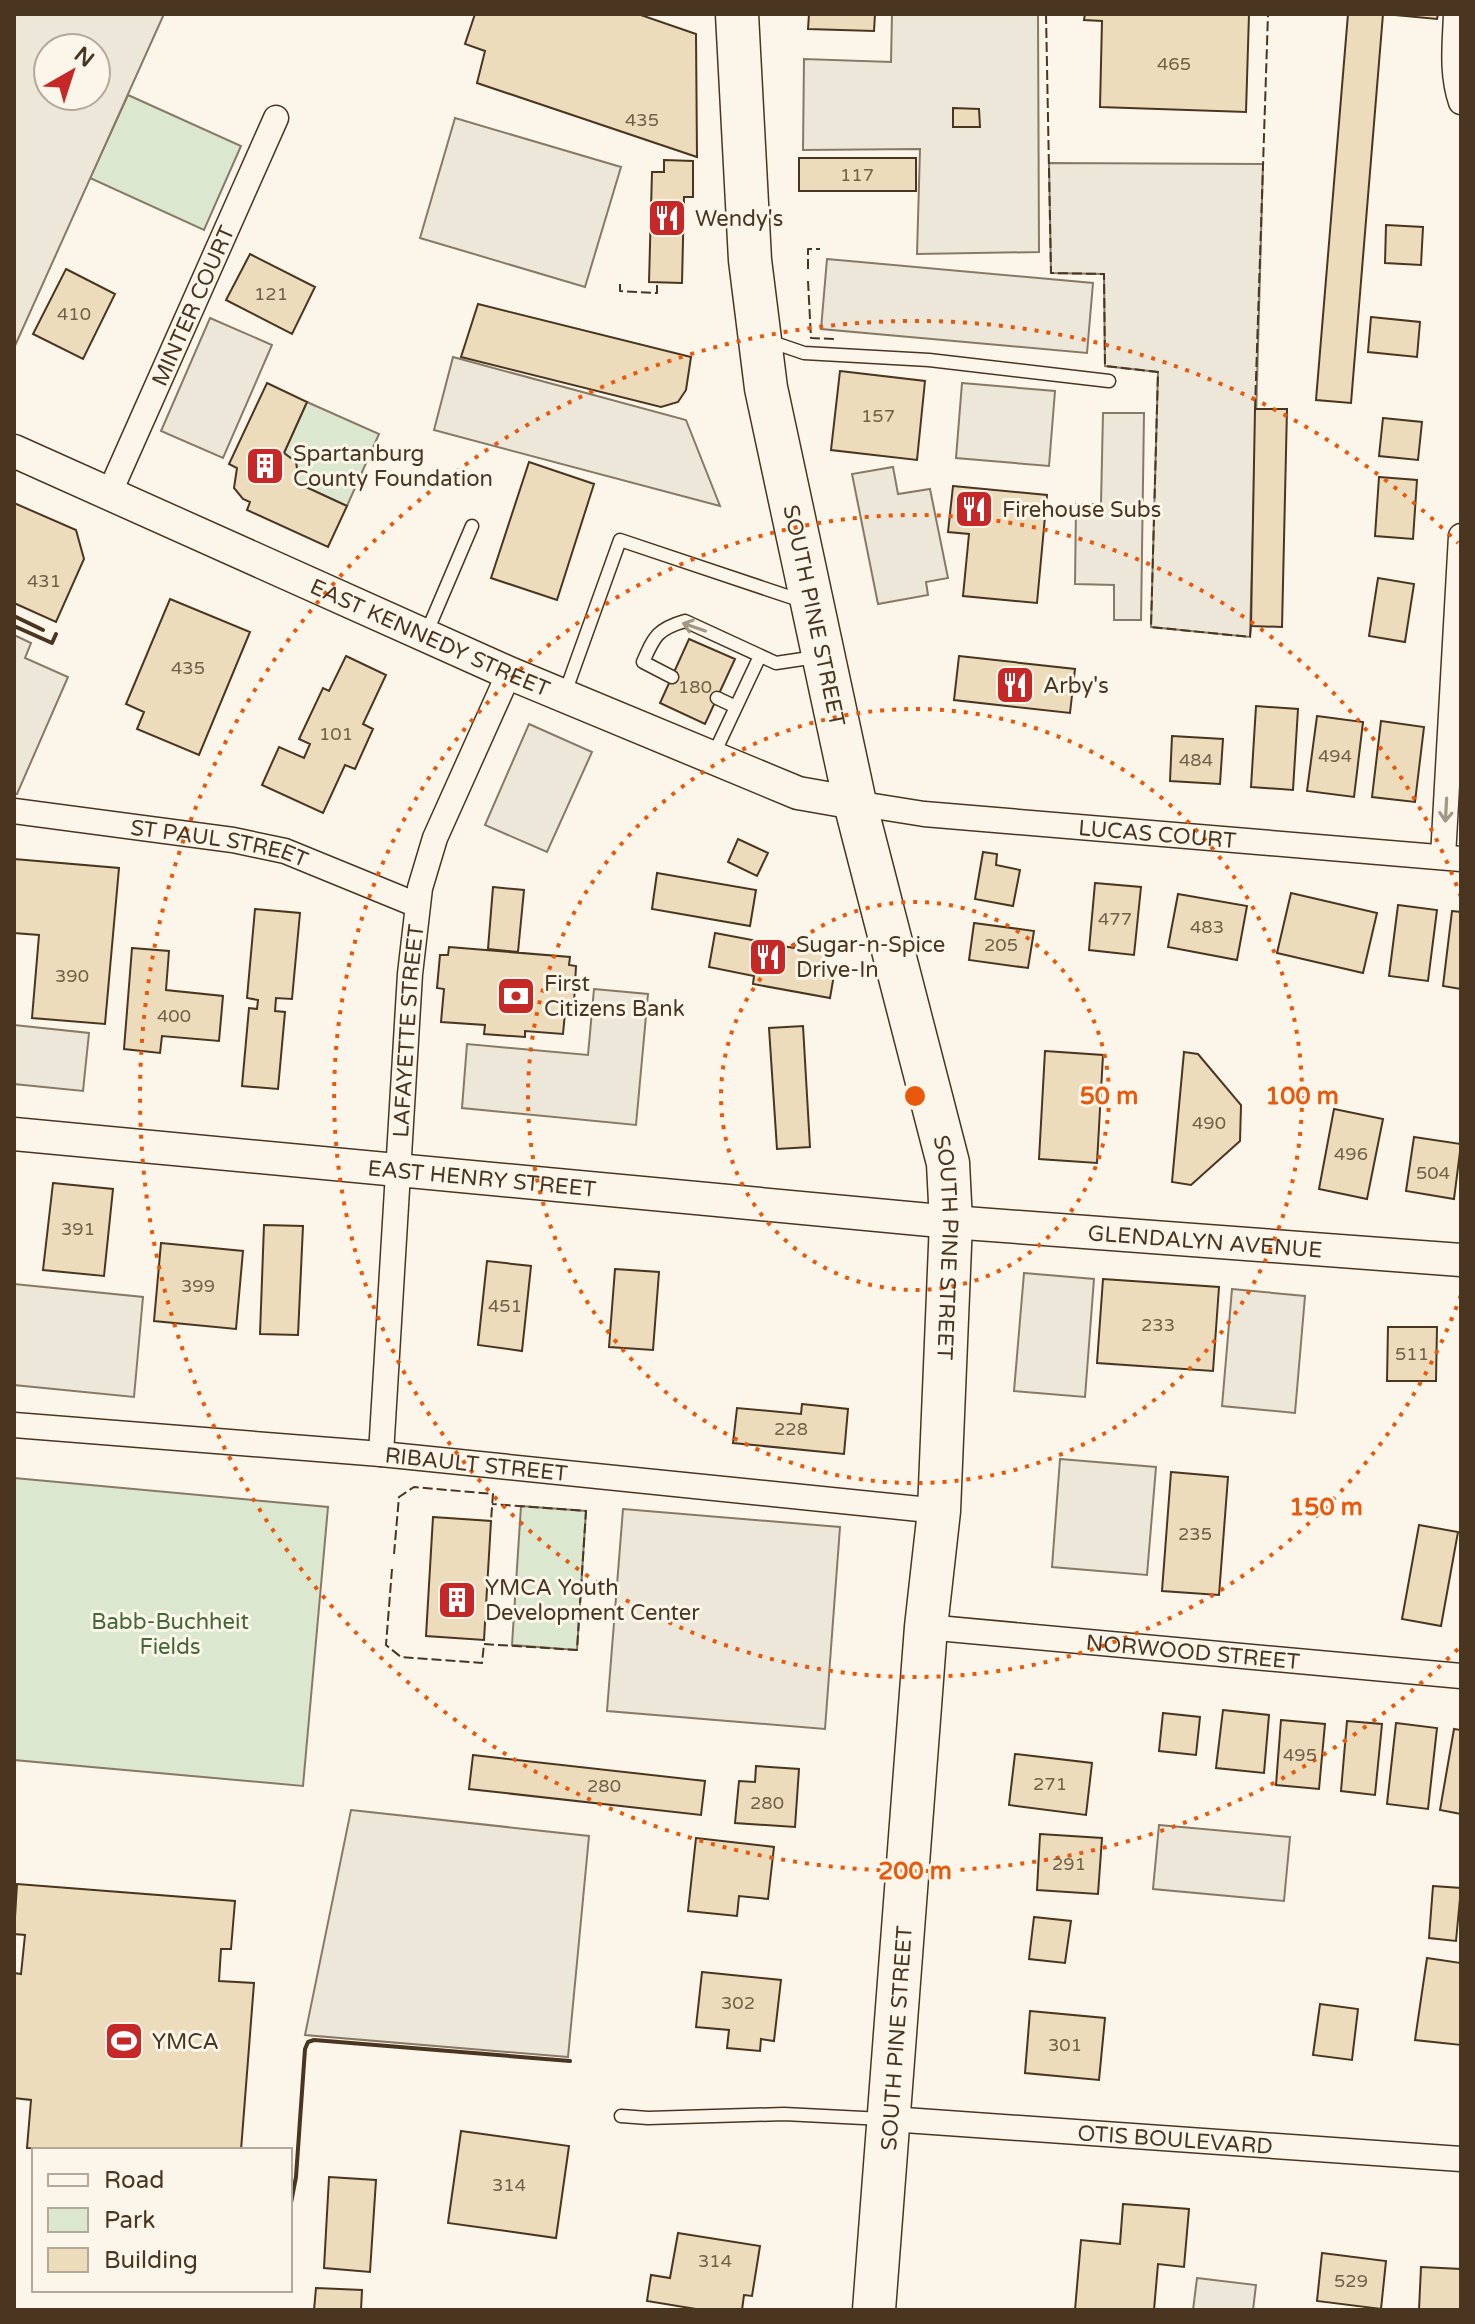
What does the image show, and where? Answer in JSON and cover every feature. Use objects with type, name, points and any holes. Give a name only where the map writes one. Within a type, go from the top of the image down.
[{"type":"highway","name":"SOUTH PINE STREET","points":[[737,14],[750,260],[758,337],[775,438],[855,803],[948,1163],[951,1222],[939,1511],[926,1627],[874,2310]]},
{"type":"street","points":[[1456,14],[1454,61],[1456,87],[1461,102]]},
{"type":"street","name":"MINTER COURT","points":[[109,494],[276,118]]},
{"type":"street","name":"EAST KENNEDY STREET","points":[[14,451],[509,673],[712,758],[798,793],[855,803]]},
{"type":"street","points":[[1452,858],[1461,536]]},
{"type":"street","name":"LAFAYETTE STREET","points":[[381,1454],[406,1034],[417,905],[435,838],[509,673]]},
{"type":"street","name":"LUCAS COURT","points":[[855,803],[924,814],[1452,858]]},
{"type":"street","name":"ST PAUL STREET","points":[[14,811],[233,840],[285,851],[417,905]]},
{"type":"street","name":"EAST HENRY STREET","points":[[14,1134],[951,1222]]},
{"type":"street","name":"GLENDALYN AVENUE","points":[[951,1222],[1461,1260]]},
{"type":"street","name":"RIBAULT STREET","points":[[14,1425],[381,1454],[939,1511]]},
{"type":"street","name":"NORWOOD STREET","points":[[926,1627],[1461,1676]]},
{"type":"street","name":"OTIS BOULEVARD","points":[[890,2119],[1461,2159]]},
{"type":"lane","points":[[758,337],[804,353],[929,360],[1109,381]]},
{"type":"lane","points":[[425,636],[472,526]]},
{"type":"lane","points":[[564,696],[620,540],[812,604]]},
{"type":"lane","points":[[672,677],[643,662],[653,638],[666,627],[685,621],[776,663],[823,656]]},
{"type":"lane","points":[[712,758],[760,656]]},
{"type":"lane","points":[[717,698],[736,707]]},
{"type":"lane","points":[[621,2116],[784,2114],[890,2119]]},
{"type":"green space","points":[[128,95],[241,146],[204,230],[90,178]]},
{"type":"green space","points":[[307,402],[379,434],[347,506],[295,482],[298,475],[296,462],[284,453]]},
{"type":"green space","name":"Babb-Buchheit Fields","points":[[14,1478],[328,1507],[303,1786],[14,1760]]},
{"type":"green space","points":[[521,1506],[586,1511],[577,1650],[512,1645]]},
{"type":"shaded area","points":[[14,14],[164,14],[14,348]]},
{"type":"shaded area","points":[[892,14],[1038,14],[1039,252],[917,254],[920,149],[803,150],[804,59],[891,62]]},
{"type":"shaded area","points":[[455,118],[621,167],[585,287],[420,238]]},
{"type":"shaded area","points":[[1049,163],[1263,164],[1250,637],[1151,627],[1158,372],[1105,366],[1104,274],[1051,273]]},
{"type":"shaded area","points":[[827,259],[1093,283],[1087,353],[821,329]]},
{"type":"shaded area","points":[[210,318],[272,345],[223,458],[161,431]]},
{"type":"shaded area","points":[[453,357],[686,420],[720,506],[434,430]]},
{"type":"shaded area","points":[[962,383],[1055,391],[1049,466],[956,458]]},
{"type":"shaded area","points":[[1103,413],[1144,413],[1141,620],[1114,620],[1114,585],[1075,584],[1076,504],[1101,504]]},
{"type":"shaded area","points":[[893,467],[898,494],[930,489],[948,578],[926,582],[928,595],[878,604],[852,474]]},
{"type":"shaded area","points":[[14,635],[31,643],[25,658],[68,677],[17,794],[14,794]]},
{"type":"shaded area","points":[[529,724],[592,752],[547,852],[485,825]]},
{"type":"shaded area","points":[[594,989],[648,994],[636,1125],[462,1108],[467,1044],[588,1055]]},
{"type":"shaded area","points":[[14,1025],[89,1033],[83,1091],[14,1084]]},
{"type":"shaded area","points":[[1024,1273],[1094,1279],[1085,1397],[1014,1391]]},
{"type":"shaded area","points":[[14,1284],[143,1297],[134,1397],[14,1385]]},
{"type":"shaded area","points":[[1232,1289],[1305,1296],[1295,1413],[1222,1406]]},
{"type":"shaded area","points":[[1060,1459],[1156,1467],[1147,1575],[1052,1567]]},
{"type":"shaded area","points":[[623,1509],[840,1527],[825,1729],[607,1711]]},
{"type":"shaded area","points":[[351,1810],[589,1836],[568,2057],[305,2035]]},
{"type":"shaded area","points":[[1159,1825],[1290,1837],[1284,1901],[1153,1889]]},
{"type":"shaded area","points":[[1197,2278],[1256,2285],[1253,2310],[1193,2310]]},
{"type":"building","points":[[475,14],[638,14],[696,34],[697,157],[477,83],[485,51],[465,44]]},
{"type":"building","points":[[809,14],[875,14],[874,31],[808,29]]},
{"type":"building","points":[[1085,14],[1249,14],[1246,112],[1100,107],[1102,21],[1084,20]]},
{"type":"building","points":[[1348,14],[1383,14],[1351,403],[1316,400]]},
{"type":"building","points":[[1384,14],[1438,14],[1437,19]]},
{"type":"building","points":[[953,108],[979,109],[980,127],[953,127]]},
{"type":"building","points":[[799,158],[916,158],[916,191],[799,191]]},
{"type":"building","name":"Wendy's","points":[[664,160],[693,161],[693,197],[684,197],[682,283],[649,282],[652,172],[664,172]]},
{"type":"building","points":[[1386,225],[1423,227],[1421,265],[1385,263]]},
{"type":"building","points":[[250,254],[315,287],[292,334],[226,300]]},
{"type":"building","points":[[66,269],[115,294],[83,359],[33,334]]},
{"type":"building","points":[[478,304],[691,357],[686,390],[678,402],[661,407],[461,357]]},
{"type":"building","points":[[1371,317],[1420,322],[1417,357],[1368,352]]},
{"type":"building","points":[[840,371],[925,381],[917,460],[831,450]]},
{"type":"building","name":"Spartanburg County Foundation","points":[[267,383],[307,402],[284,453],[296,462],[298,475],[295,482],[347,506],[328,547],[247,510],[250,502],[234,488],[237,468],[229,464]]},
{"type":"building","points":[[1255,409],[1287,409],[1282,627],[1251,626]]},
{"type":"building","points":[[1383,418],[1422,422],[1418,460],[1379,456]]},
{"type":"building","points":[[529,462],[594,484],[557,600],[491,578]]},
{"type":"building","points":[[1379,477],[1417,480],[1413,539],[1375,536]]},
{"type":"building","points":[[953,486],[1047,495],[1037,603],[963,596],[969,534],[948,532]]},
{"type":"building","points":[[14,503],[76,530],[84,559],[56,622],[14,603]]},
{"type":"building","points":[[1378,578],[1414,584],[1405,642],[1369,636]]},
{"type":"building","points":[[170,599],[250,632],[199,755],[137,729],[144,712],[126,704]]},
{"type":"building","points":[[689,639],[735,659],[705,724],[660,703]]},
{"type":"building","points":[[346,656],[386,675],[363,724],[373,729],[355,769],[345,765],[323,813],[262,785],[279,747],[304,758],[310,744],[299,739],[323,688],[329,691]]},
{"type":"building","name":"Arby's","points":[[959,656],[1075,669],[1070,713],[954,700]]},
{"type":"building","points":[[1256,706],[1298,709],[1293,790],[1251,787]]},
{"type":"building","points":[[1317,716],[1363,722],[1354,797],[1307,791]]},
{"type":"building","points":[[1381,721],[1424,727],[1415,802],[1372,797]]},
{"type":"building","points":[[1172,736],[1223,739],[1220,784],[1170,781]]},
{"type":"building","points":[[738,839],[768,853],[757,876],[728,862]]},
{"type":"building","points":[[983,852],[997,854],[996,865],[1020,870],[1013,906],[975,899]]},
{"type":"building","points":[[14,859],[119,868],[105,1024],[32,1018],[39,935],[14,933]]},
{"type":"building","points":[[657,873],[756,890],[750,926],[652,909]]},
{"type":"building","points":[[1095,883],[1141,887],[1134,955],[1089,950]]},
{"type":"building","points":[[493,887],[524,890],[518,952],[488,949]]},
{"type":"building","points":[[1291,893],[1377,913],[1363,973],[1277,953]]},
{"type":"building","points":[[1178,894],[1247,906],[1237,960],[1168,947]]},
{"type":"building","points":[[1398,905],[1437,910],[1428,981],[1389,976]]},
{"type":"building","points":[[255,909],[300,913],[292,999],[276,998],[275,1011],[285,1012],[278,1089],[242,1086],[249,1008],[257,1009],[258,1000],[247,998]]},
{"type":"building","points":[[1452,911],[1461,912],[1461,989],[1443,986]]},
{"type":"building","points":[[974,923],[1034,931],[1028,968],[969,960]]},
{"type":"building","name":"Sugar-n-Spice Drive-In","points":[[715,933],[794,948],[796,940],[828,946],[824,967],[835,969],[830,998],[753,984],[754,976],[709,967]]},
{"type":"building","points":[[449,947],[570,957],[569,965],[576,966],[574,1003],[566,1002],[563,1034],[525,1031],[525,1037],[484,1034],[485,1025],[441,1022],[444,989],[437,988],[440,955],[448,955]]},
{"type":"building","points":[[132,948],[169,951],[166,990],[223,996],[219,1041],[162,1036],[160,1053],[124,1049]]},
{"type":"building","points":[[803,1026],[810,1147],[777,1149],[769,1028]]},
{"type":"building","points":[[1045,1051],[1103,1055],[1097,1163],[1039,1159]]},
{"type":"building","points":[[1184,1052],[1198,1054],[1241,1105],[1240,1141],[1191,1185],[1172,1182]]},
{"type":"building","points":[[1334,1109],[1383,1119],[1367,1199],[1319,1189]]},
{"type":"building","points":[[1414,1137],[1461,1144],[1454,1199],[1406,1191]]},
{"type":"building","points":[[53,1183],[113,1189],[104,1276],[43,1270]]},
{"type":"building","points":[[264,1225],[303,1226],[298,1335],[260,1334]]},
{"type":"building","points":[[161,1243],[243,1251],[236,1329],[154,1321]]},
{"type":"building","points":[[487,1261],[531,1266],[522,1351],[478,1345]]},
{"type":"building","points":[[615,1269],[659,1272],[653,1350],[609,1347]]},
{"type":"building","points":[[1103,1279],[1219,1287],[1213,1371],[1097,1363]]},
{"type":"building","points":[[1388,1327],[1437,1327],[1436,1381],[1387,1381]]},
{"type":"building","points":[[802,1404],[848,1409],[844,1454],[733,1443],[737,1408],[801,1414]]},
{"type":"building","points":[[1171,1472],[1228,1477],[1219,1595],[1162,1591]]},
{"type":"building","name":"YMCA Youth Development Center","points":[[433,1517],[491,1521],[484,1640],[426,1636]]},
{"type":"building","points":[[1419,1525],[1458,1532],[1441,1626],[1402,1619]]},
{"type":"building","points":[[1223,1710],[1269,1715],[1264,1773],[1216,1768]]},
{"type":"building","points":[[1163,1713],[1200,1717],[1196,1755],[1159,1751]]},
{"type":"building","points":[[1281,1720],[1325,1724],[1319,1789],[1276,1785]]},
{"type":"building","points":[[1347,1721],[1382,1724],[1375,1795],[1341,1791]]},
{"type":"building","points":[[1396,1723],[1437,1728],[1428,1809],[1387,1804]]},
{"type":"building","points":[[1454,1729],[1461,1730],[1461,1814],[1440,1810]]},
{"type":"building","points":[[1015,1754],[1092,1763],[1086,1815],[1009,1805]]},
{"type":"building","points":[[473,1755],[705,1781],[701,1815],[469,1789]]},
{"type":"building","points":[[756,1766],[799,1769],[795,1827],[735,1823],[739,1781],[755,1782]]},
{"type":"building","points":[[1040,1834],[1102,1838],[1098,1894],[1037,1890]]},
{"type":"building","points":[[696,1838],[774,1847],[768,1899],[739,1896],[737,1916],[688,1911]]},
{"type":"building","points":[[17,1884],[235,1901],[231,1949],[221,1949],[219,1981],[254,1983],[241,2148],[27,2148],[31,2100],[14,2098],[14,1973],[21,1974],[25,1935],[14,1934]]},
{"type":"building","points":[[1433,1886],[1461,1888],[1456,1941],[1429,1938]]},
{"type":"building","points":[[1034,1917],[1071,1921],[1065,1963],[1029,1959]]},
{"type":"building","points":[[1427,1958],[1461,1963],[1461,2045],[1415,2040]]},
{"type":"building","points":[[702,1972],[781,1980],[774,2041],[761,2039],[760,2051],[727,2048],[729,2030],[696,2027]]},
{"type":"building","points":[[1320,2004],[1358,2009],[1352,2060],[1313,2055]]},
{"type":"building","points":[[1030,2011],[1105,2018],[1099,2080],[1025,2073]]},
{"type":"building","points":[[461,2131],[569,2146],[556,2238],[448,2223]]},
{"type":"building","points":[[329,2177],[376,2180],[370,2272],[324,2268]]},
{"type":"building","points":[[1123,2204],[1189,2209],[1184,2267],[1158,2264],[1154,2310],[1075,2310],[1081,2240],[1120,2244]]},
{"type":"building","points":[[678,2233],[760,2246],[752,2296],[744,2295],[742,2310],[702,2310],[647,2301],[651,2275],[670,2278]]},
{"type":"building","points":[[1322,2253],[1386,2261],[1381,2309],[1317,2301]]},
{"type":"building","points":[[1421,2267],[1461,2269],[1461,2310],[1419,2310]]},
{"type":"building","points":[[316,2288],[362,2290],[361,2310],[314,2310]]},
{"type":"fence","points":[[1046,14],[1051,273],[1104,274],[1105,366],[1158,372],[1151,627],[1250,637],[1251,626]]},
{"type":"fence","points":[[1255,409],[1268,14]]},
{"type":"fence","points":[[808,269],[808,249],[820,249]]},
{"type":"fence","points":[[808,281],[811,338],[834,339]]},
{"type":"fence","points":[[620,284],[620,291],[657,293],[657,282]]},
{"type":"fence","points":[[394,1554],[399,1497],[414,1487],[493,1494],[491,1521]]},
{"type":"fence","points":[[484,1644],[577,1650],[586,1511],[492,1504]]},
{"type":"fence","points":[[392,1569],[386,1645],[401,1657],[482,1663],[484,1644]]},
{"type":"wall","points":[[14,616],[43,630]]},
{"type":"wall","points":[[14,626],[52,643],[56,634]]},
{"type":"wall","points":[[292,2198],[308,2042],[314,2040],[570,2061]]},
{"type":"place","name":"Wendy's","points":[[667,218]]},
{"type":"place","name":"Spartanburg County Foundation","points":[[265,466]]},
{"type":"place","name":"Firehouse Subs","points":[[974,509]]},
{"type":"place","name":"Arby's","points":[[1015,685]]},
{"type":"place","name":"Sugar-n-Spice Drive-In","points":[[768,957]]},
{"type":"place","name":"First Citizens Bank","points":[[516,996]]},
{"type":"place","name":"YMCA Youth Development Center","points":[[457,1600]]},
{"type":"place","name":"YMCA","points":[[124,2041]]}]
